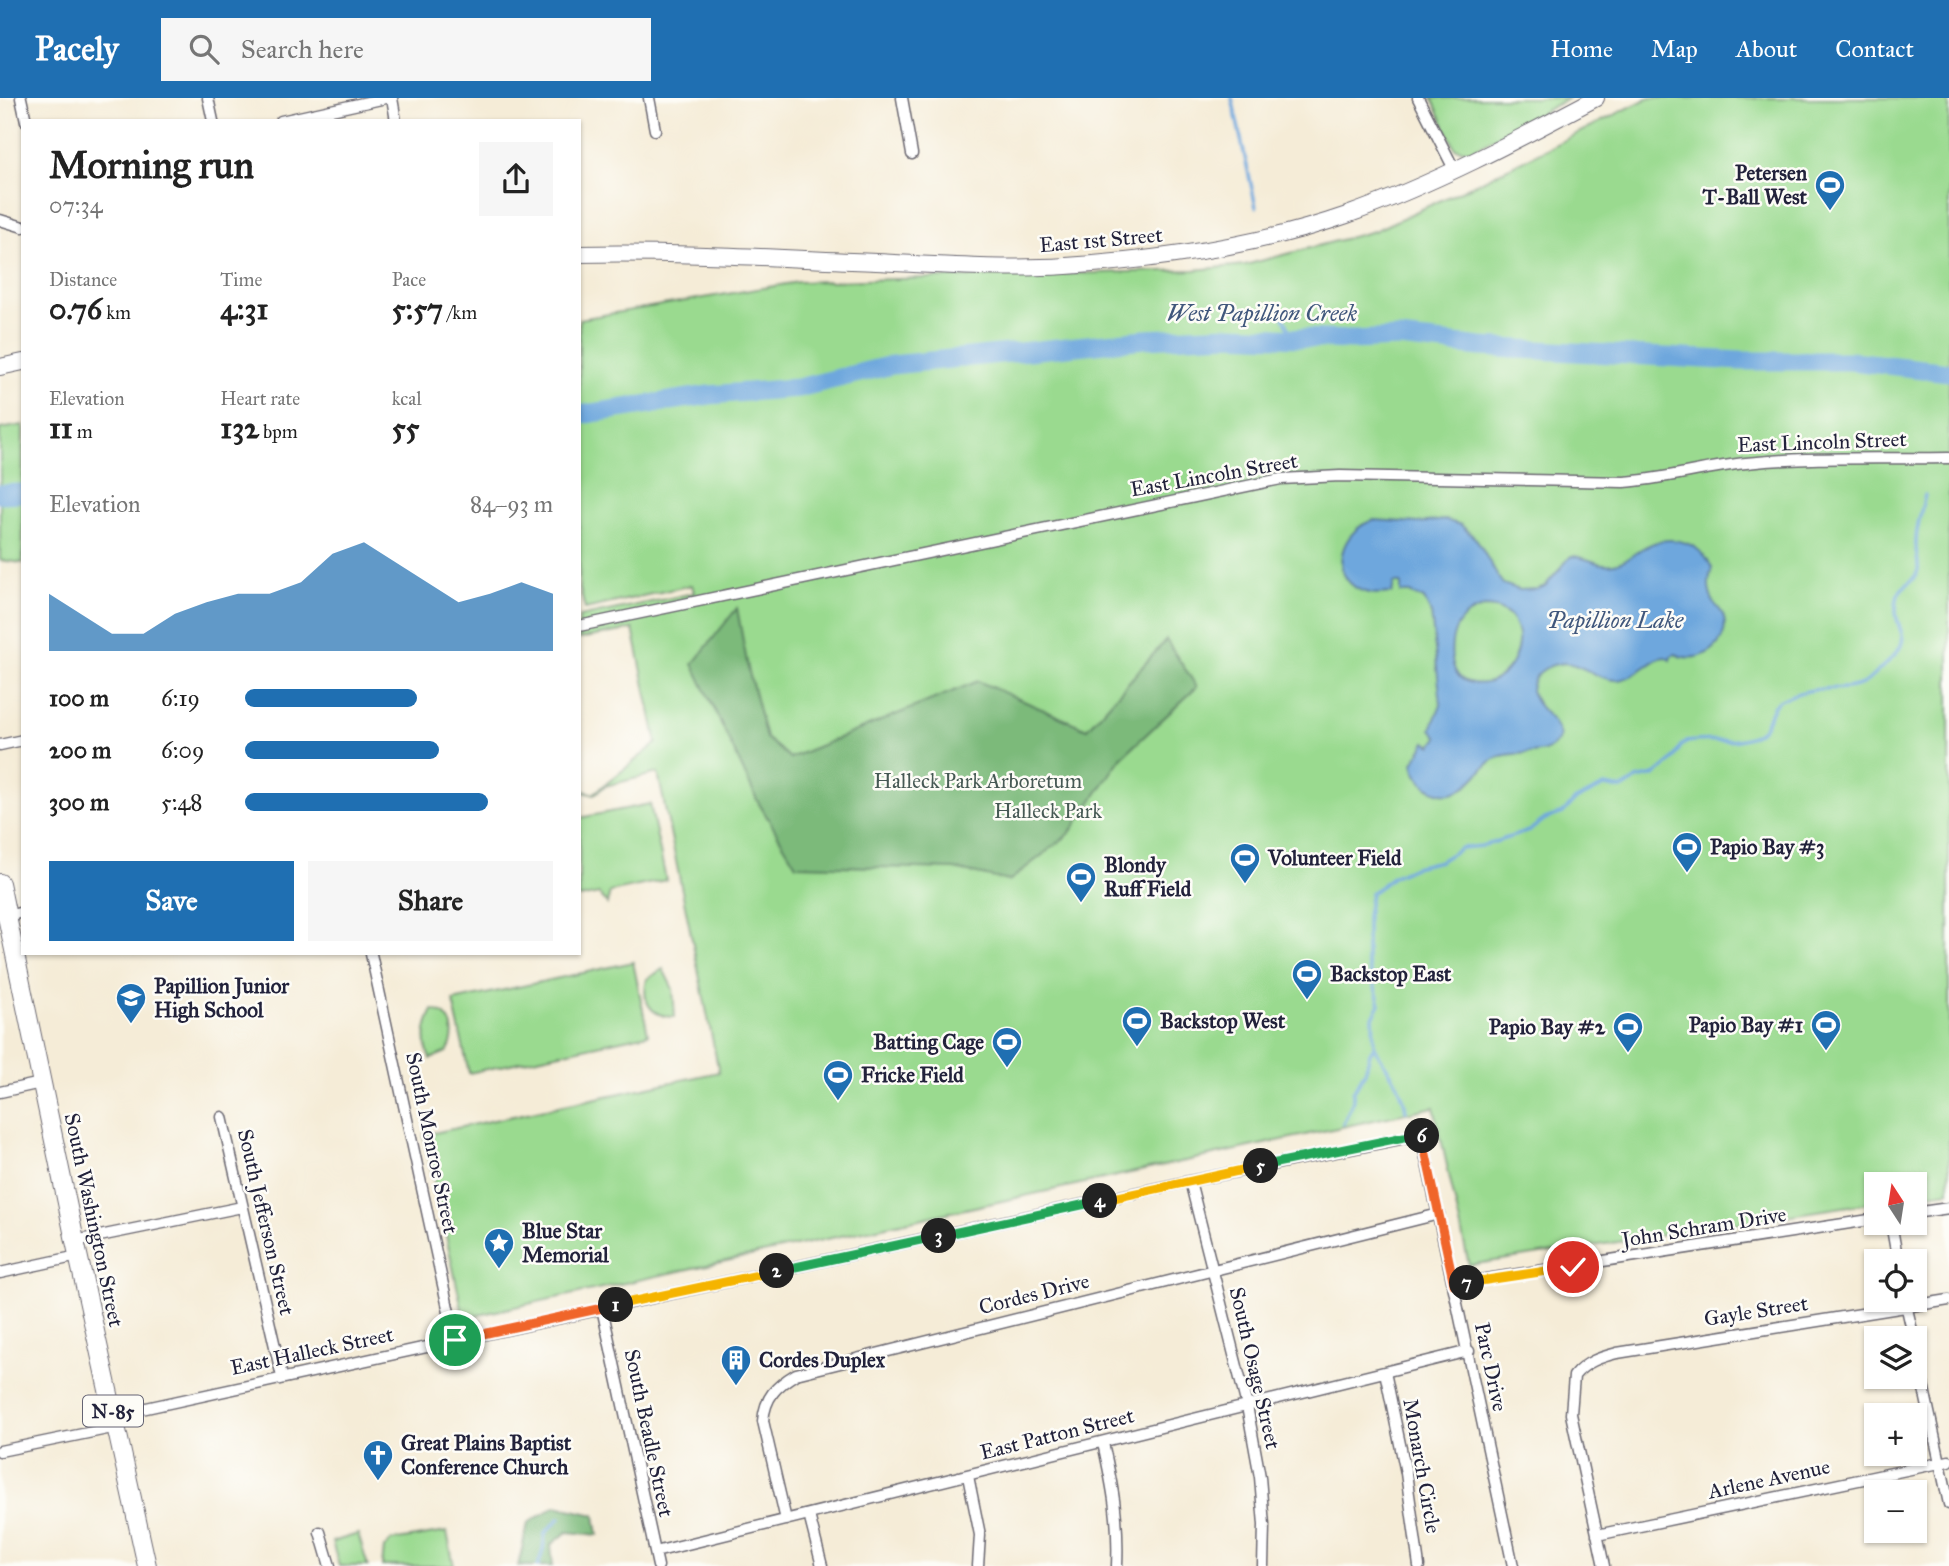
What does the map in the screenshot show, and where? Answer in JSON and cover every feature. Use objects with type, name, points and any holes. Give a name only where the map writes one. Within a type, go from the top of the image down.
[{"type":"main road","name":"East 1st Street","points":[[581,254],[641,253],[1026,268],[1139,260],[1214,248],[1347,215],[1455,171],[1596,98]]},
{"type":"main road","points":[[0,367],[21,362]]},
{"type":"main road","name":"South Washington Street","points":[[0,883],[10,915],[41,1083],[147,1566]]},
{"type":"street","points":[[21,98],[26,119]]},
{"type":"street","points":[[208,98],[213,119]]},
{"type":"street","points":[[290,119],[386,98]]},
{"type":"street","points":[[392,98],[396,119]]},
{"type":"street","points":[[649,98],[656,130]]},
{"type":"street","points":[[902,98],[912,154]]},
{"type":"street","points":[[1418,98],[1455,171]]},
{"type":"street","points":[[0,220],[20,224]]},
{"type":"street","name":"East Lincoln Street","points":[[581,626],[1281,479],[1340,476],[1625,482],[1760,461],[1949,458]]},
{"type":"street","points":[[0,744],[21,740]]},
{"type":"street","name":"South Monroe Street","points":[[371,955],[455,1340]]},
{"type":"street","points":[[0,1092],[41,1083]]},
{"type":"street","name":"South Jefferson Street","points":[[222,1117],[282,1377]]},
{"type":"street","name":"East Halleck Street","points":[[0,1451],[282,1377],[1189,1181],[1422,1135]]},
{"type":"street","name":"Parc Drive","points":[[1422,1135],[1513,1566]]},
{"type":"street","name":"South Osage Street","points":[[1189,1181],[1247,1406],[1260,1477],[1264,1525],[1263,1566]]},
{"type":"street","points":[[0,1273],[76,1248],[242,1207]]},
{"type":"street","points":[[1927,1211],[1949,1208]]},
{"type":"street","name":"Cordes Drive","points":[[786,1520],[763,1421],[764,1408],[770,1395],[780,1383],[796,1374],[1439,1214]]},
{"type":"street","name":"John Schram Drive","points":[[1454,1284],[1864,1221]]},
{"type":"street","name":"Gayle Street","points":[[1927,1302],[1949,1300]]},
{"type":"street","name":"South Beadle Street","points":[[603,1308],[658,1566]]},
{"type":"street","name":"Gayle Street","points":[[1574,1376],[1579,1369],[1598,1358],[1617,1353],[1864,1310]]},
{"type":"street","name":"East Patton Street","points":[[655,1552],[1469,1351]]},
{"type":"street","points":[[1563,1369],[1574,1376],[1571,1414],[1604,1566]]},
{"type":"street","name":"Monarch Circle","points":[[1385,1372],[1406,1474],[1419,1566]]},
{"type":"street","points":[[1926,1389],[1945,1462],[1949,1504]]},
{"type":"street","points":[[1103,1443],[1114,1492],[1118,1533],[1117,1566]]},
{"type":"street","name":"Arlene Avenue","points":[[1597,1535],[1945,1462]]},
{"type":"street","points":[[968,1476],[980,1535],[978,1566]]},
{"type":"street","points":[[809,1514],[822,1566]]},
{"type":"street","points":[[320,1532],[330,1566]]},
{"type":"green space","points":[[1432,98],[1569,98],[1470,151],[1455,148]]},
{"type":"green space","name":"Halleck Park","points":[[1648,98],[1949,98],[1949,1191],[1927,1194],[1927,1172],[1864,1172],[1864,1204],[1469,1265],[1434,1107],[464,1318],[424,1135],[719,1072],[658,773],[605,786],[594,795],[581,792],[593,794],[657,743],[633,629],[581,639],[581,617],[694,593],[692,585],[585,609],[581,593],[581,319],[798,282],[1194,270],[1245,265],[1374,231],[1478,183]]},
{"type":"green space","points":[[21,425],[21,563],[0,560],[0,429]]},
{"type":"green space","name":"Halleck Park Arboretum","points":[[737,608],[748,668],[766,738],[790,758],[978,681],[1087,729],[1166,640],[1197,687],[1121,758],[1069,834],[1009,881],[954,869],[796,865],[758,802],[693,664]]},
{"type":"green space","points":[[650,804],[666,880],[610,892],[607,904],[599,894],[581,898],[581,818]]},
{"type":"green space","points":[[633,962],[648,1034],[469,1073],[453,1001]]},
{"type":"green space","points":[[663,969],[673,989],[675,1017],[654,1011],[645,995],[647,979]]},
{"type":"green space","points":[[433,1010],[445,1016],[453,1033],[447,1052],[430,1059],[426,1034]]},
{"type":"green space","points":[[556,1506],[595,1515],[598,1535],[567,1532],[551,1545],[553,1566],[518,1566],[528,1523]]},
{"type":"green space","points":[[447,1532],[454,1566],[382,1566],[384,1548],[391,1541]]},
{"type":"green space","points":[[358,1534],[368,1566],[339,1566],[332,1542]]},
{"type":"water","name":"Papillion Lake","points":[[1374,520],[1418,523],[1445,520],[1461,525],[1477,540],[1503,584],[1520,590],[1545,586],[1571,556],[1614,564],[1656,542],[1684,542],[1700,552],[1712,568],[1709,591],[1712,600],[1722,612],[1725,628],[1718,644],[1703,655],[1685,657],[1675,654],[1670,660],[1666,657],[1659,658],[1621,680],[1606,678],[1566,663],[1546,668],[1536,677],[1531,690],[1533,697],[1557,729],[1560,736],[1556,744],[1542,752],[1498,757],[1466,786],[1458,791],[1441,793],[1420,780],[1413,763],[1426,742],[1432,746],[1438,737],[1431,729],[1441,704],[1431,613],[1424,599],[1410,593],[1401,593],[1401,583],[1394,583],[1392,593],[1364,592],[1343,573],[1341,562],[1347,541],[1363,525]],"holes":[[[1484,607],[1502,611],[1513,621],[1518,634],[1517,650],[1511,664],[1500,676],[1486,683],[1468,682],[1461,678],[1453,665],[1451,648],[1458,625],[1470,614]]]},
{"type":"waterway","points":[[1232,98],[1256,207]]},
{"type":"waterway","points":[[1284,317],[1292,337]]},
{"type":"waterway","name":"West Papillion Creek","points":[[581,415],[709,395],[798,388],[892,365],[1145,339],[1229,335],[1351,340],[1399,338],[1481,347],[1741,361],[1851,361],[1949,372]]},
{"type":"waterway","name":"West Papillion Creek","points":[[0,494],[21,493]]},
{"type":"waterway","points":[[1343,1124],[1353,1101],[1353,1092],[1365,1072],[1374,1047],[1373,1017],[1380,1004],[1367,962],[1367,916],[1371,893],[1394,876],[1414,867],[1440,861],[1461,848],[1482,846],[1529,831],[1545,819],[1563,813],[1574,801],[1604,786],[1622,789],[1637,779],[1655,775],[1673,760],[1681,746],[1687,742],[1734,740],[1752,736],[1767,723],[1774,705],[1785,698],[1813,690],[1854,687],[1866,682],[1900,648],[1902,634],[1897,621],[1897,599],[1901,590],[1917,574],[1916,535],[1925,495]]},
{"type":"waterway","points":[[1374,1047],[1398,1085],[1406,1111]]},
{"type":"waterway","points":[[538,1566],[545,1533],[560,1518]]},
{"type":"place","name":"Petersen T-Ball West","points":[[1830,212]]},
{"type":"place","name":"Papio Bay #3","points":[[1687,874]]},
{"type":"place","name":"Volunteer Field","points":[[1245,885]]},
{"type":"place","name":"Blondy Ruff Field","points":[[1081,904]]},
{"type":"place","name":"Backstop East","points":[[1307,1001]]},
{"type":"place","name":"Papillion Junior High School","points":[[131,1025]]},
{"type":"place","name":"Backstop West","points":[[1137,1048]]},
{"type":"place","name":"Papio Bay #1","points":[[1826,1052]]},
{"type":"place","name":"Papio Bay #2","points":[[1628,1054]]},
{"type":"place","name":"Batting Cage","points":[[1007,1069]]},
{"type":"place","name":"Fricke Field","points":[[838,1102]]},
{"type":"place","name":"Blue Star Memorial","points":[[499,1270]]},
{"type":"place","name":"Cordes Duplex","points":[[736,1387]]},
{"type":"place","name":"Great Plains Baptist Conference Church","points":[[378,1482]]},
{"type":"route","points":[[455,1340],[1189,1181],[1422,1135],[1454,1284],[1573,1267]]}]
